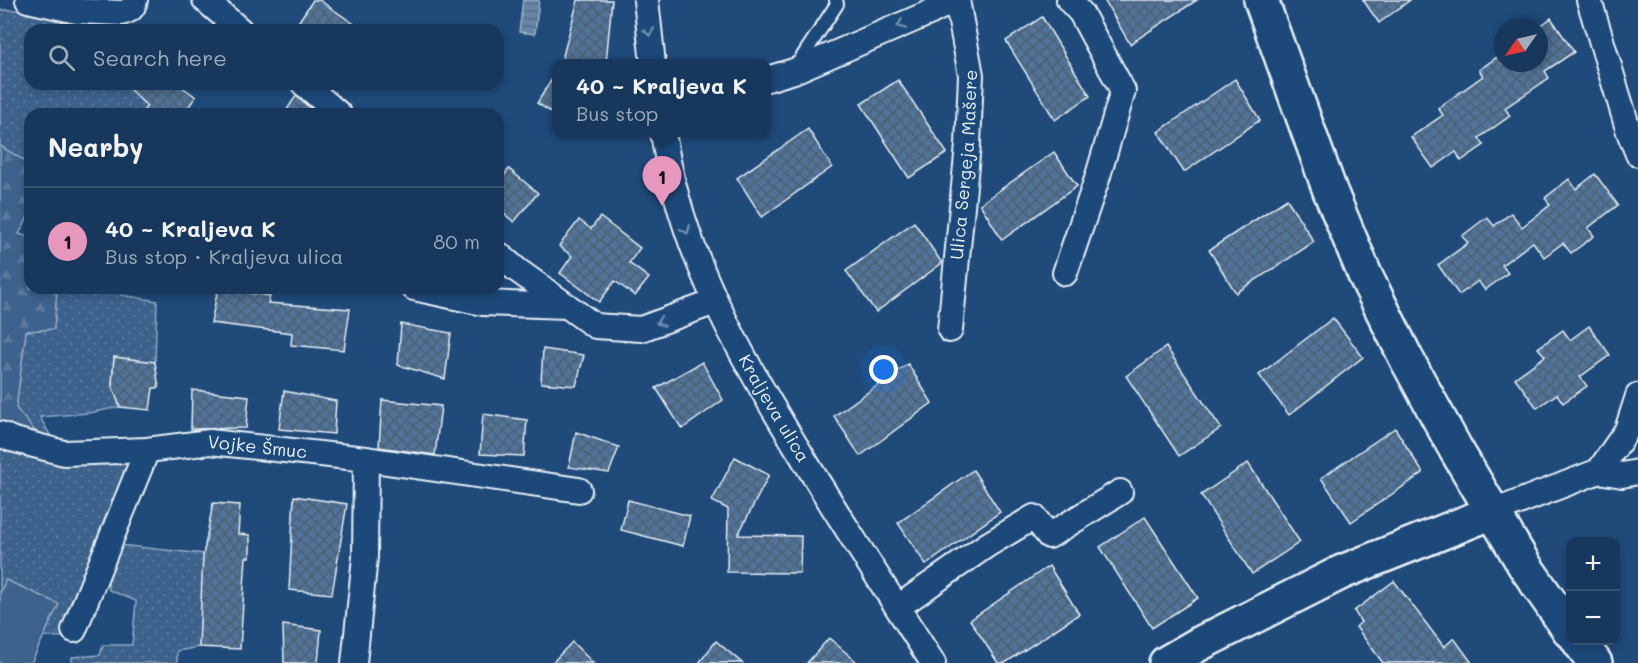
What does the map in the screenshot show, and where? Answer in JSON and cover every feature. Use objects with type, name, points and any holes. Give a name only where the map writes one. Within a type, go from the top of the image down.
[{"type":"street","points":[[28,0],[77,11],[121,13],[133,8],[135,0]]},
{"type":"street","points":[[205,0],[233,24]]},
{"type":"street","points":[[646,0],[653,59]]},
{"type":"street","name":"Ulica Sergeja Mašere","points":[[771,78],[794,71],[956,0],[970,75],[968,145],[950,330]]},
{"type":"street","points":[[1065,273],[1097,179],[1123,91],[1081,13],[1069,0]]},
{"type":"street","points":[[1261,0],[1330,191],[1365,275],[1406,358],[1455,448],[1525,566],[1566,625]]},
{"type":"street","points":[[1589,0],[1629,132],[1638,154]]},
{"type":"street","points":[[311,90],[332,108]]},
{"type":"street","name":"Kraljeva ulica","points":[[664,137],[666,160],[683,222],[715,302],[768,400],[836,512],[933,663]]},
{"type":"street","points":[[504,259],[595,326],[641,328],[715,302]]},
{"type":"street","points":[[442,294],[483,303],[567,306]]},
{"type":"street","points":[[1599,471],[1627,430],[1638,396]]},
{"type":"street","name":"Vojke Šmuc","points":[[0,434],[64,453],[147,450],[210,442],[366,459],[579,490]]},
{"type":"street","points":[[74,630],[147,450]]},
{"type":"street","points":[[354,663],[365,557],[366,459]]},
{"type":"street","points":[[1166,663],[1342,572],[1599,471],[1622,475],[1638,472]]},
{"type":"street","points":[[898,607],[987,545],[1034,517],[1049,536],[1120,492]]},
{"type":"street","points":[[1582,645],[1595,663]]},
{"type":"lane","points":[[794,71],[837,4],[836,0]]},
{"type":"green space","points":[[0,10],[34,10],[103,24],[24,24],[24,90],[130,90],[147,106],[146,108],[24,108],[24,161],[0,146]]},
{"type":"green space","points":[[0,146],[24,160],[24,224],[19,234],[24,235],[24,294],[57,294],[54,329],[26,331],[16,408],[35,431],[8,429],[0,425]]},
{"type":"green space","points":[[57,294],[121,294],[157,301],[155,362],[114,357],[112,385],[120,407],[89,413],[40,417],[55,444],[35,431],[16,409],[26,331],[54,329]]},
{"type":"green space","points":[[0,441],[82,461],[132,463],[78,607],[62,637],[44,636],[58,604],[6,580],[0,593]]},
{"type":"green space","points":[[118,545],[204,554],[199,647],[177,651],[177,663],[72,663],[72,657],[100,655],[103,645],[132,645],[136,601],[109,590],[106,567]]},
{"type":"green space","points":[[6,580],[59,604],[31,663],[0,663],[0,593]]},
{"type":"shaded area","points":[[523,0],[539,0],[535,34],[519,32]]},
{"type":"building","points":[[313,0],[319,0],[354,24],[297,24]]},
{"type":"building","points":[[578,0],[612,0],[606,59],[562,59]]},
{"type":"building","points":[[1104,0],[1197,0],[1130,44]]},
{"type":"building","points":[[1363,0],[1410,0],[1379,23]]},
{"type":"building","points":[[1042,17],[1090,96],[1055,120],[1006,41]]},
{"type":"building","points":[[1551,18],[1574,52],[1548,69],[1548,20]]},
{"type":"building","points":[[1494,59],[1494,72],[1546,72],[1549,78],[1505,108],[1510,116],[1479,138],[1484,145],[1461,161],[1456,152],[1433,168],[1411,137],[1443,115],[1438,108],[1483,76],[1479,70]]},
{"type":"building","points":[[552,79],[552,113],[537,103]]},
{"type":"building","points":[[1235,79],[1260,120],[1184,172],[1158,132]]},
{"type":"building","points":[[898,80],[947,153],[909,178],[861,104]]},
{"type":"building","points":[[130,90],[186,90],[196,97],[188,108],[146,108],[147,106]]},
{"type":"building","points":[[296,96],[310,108],[288,108]]},
{"type":"building","points":[[808,129],[832,167],[762,217],[737,178]]},
{"type":"building","points":[[1054,152],[1077,186],[1002,240],[980,204]]},
{"type":"building","points":[[509,169],[538,193],[514,222],[504,214],[504,175]]},
{"type":"building","points":[[1595,174],[1618,205],[1588,228],[1594,236],[1571,253],[1563,243],[1544,257],[1533,242],[1502,265],[1508,273],[1485,290],[1478,281],[1459,295],[1438,265],[1468,243],[1462,236],[1487,217],[1494,226],[1511,213],[1522,227],[1550,205],[1545,198],[1569,179],[1576,189]]},
{"type":"building","points":[[1287,199],[1314,242],[1236,293],[1209,250]]},
{"type":"building","points":[[600,217],[640,248],[629,263],[649,278],[635,296],[615,281],[599,302],[560,273],[572,256],[559,246],[579,220],[591,229]]},
{"type":"building","points":[[914,222],[942,263],[876,312],[846,271]]},
{"type":"building","points":[[217,294],[257,294],[270,296],[268,303],[350,309],[344,350],[291,345],[292,333],[211,323]]},
{"type":"building","points":[[1333,318],[1363,357],[1289,415],[1259,375]]},
{"type":"building","points":[[401,324],[451,333],[445,379],[398,365]]},
{"type":"building","points":[[1589,326],[1610,355],[1580,377],[1587,386],[1563,403],[1557,394],[1537,408],[1515,378],[1545,356],[1538,348],[1563,330],[1570,340]]},
{"type":"building","points":[[1166,347],[1221,428],[1179,456],[1126,376]]},
{"type":"building","points":[[543,349],[584,355],[576,386],[541,383]]},
{"type":"building","points":[[114,357],[155,362],[159,388],[153,388],[150,410],[120,407],[112,385]]},
{"type":"building","points":[[702,362],[723,400],[682,429],[656,388]]},
{"type":"building","points":[[908,364],[932,403],[860,456],[834,416]]},
{"type":"building","points":[[192,390],[249,396],[246,428],[191,429]]},
{"type":"building","points":[[284,391],[336,401],[334,434],[279,429]]},
{"type":"building","points":[[382,400],[441,406],[435,455],[379,447]]},
{"type":"building","points":[[483,414],[527,420],[524,456],[480,454]]},
{"type":"building","points":[[1395,428],[1423,473],[1351,522],[1321,478]]},
{"type":"building","points":[[576,432],[619,447],[609,473],[569,467]]},
{"type":"building","points":[[735,457],[769,475],[738,535],[801,536],[800,573],[727,572],[728,509],[712,501]]},
{"type":"building","points":[[1248,463],[1300,542],[1252,574],[1201,495]]},
{"type":"building","points":[[973,470],[1000,512],[926,565],[898,523]]},
{"type":"building","points":[[294,496],[347,504],[332,594],[289,590]]},
{"type":"building","points":[[628,500],[690,516],[683,546],[621,530]]},
{"type":"building","points":[[213,503],[240,505],[238,534],[250,535],[250,557],[246,557],[240,649],[199,647],[203,556]]},
{"type":"building","points":[[1145,517],[1198,598],[1152,628],[1100,547]]},
{"type":"building","points":[[1049,566],[1079,614],[1005,663],[998,663],[970,620]]},
{"type":"building","points":[[1394,581],[1444,647],[1454,638],[1472,663],[1383,663],[1356,627],[1361,622],[1354,611]]},
{"type":"building","points":[[283,625],[321,630],[318,663],[284,663]]},
{"type":"building","points":[[829,638],[858,663],[807,663]]},
{"type":"building","points":[[716,641],[742,663],[699,663]]},
{"type":"building","points":[[572,642],[593,663],[552,663]]},
{"type":"tunnel","points":[[0,628],[20,663]]},
{"type":"place","name":"40 ~ Kraljeva K","points":[[662,206]]}]
